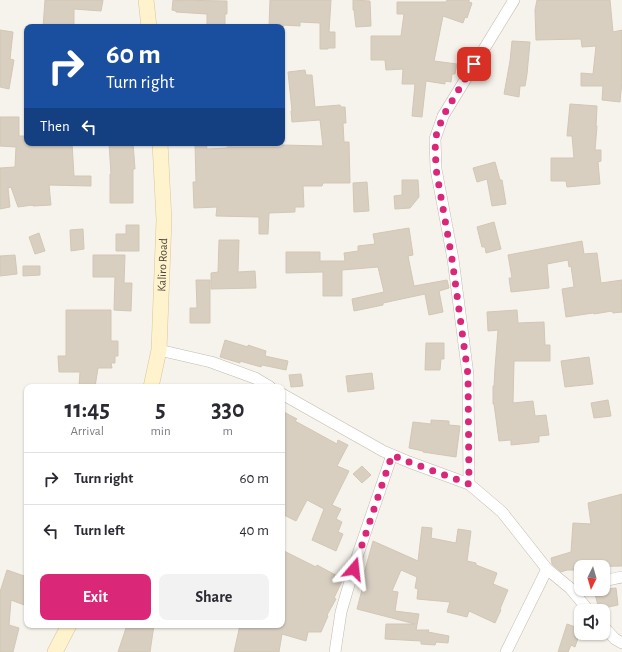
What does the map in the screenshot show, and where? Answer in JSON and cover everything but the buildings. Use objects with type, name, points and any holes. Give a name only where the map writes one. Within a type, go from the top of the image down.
[{"type":"main road","points":[[146,0],[149,24]]},
{"type":"main road","name":"Kaliro Road","points":[[152,384],[159,350],[164,220],[160,146]]},
{"type":"main road","points":[[55,652],[67,628]]},
{"type":"street","points":[[469,484],[468,375],[452,259],[436,169],[435,139],[443,116],[514,0]]},
{"type":"street","points":[[159,350],[211,362],[254,378],[265,384]]},
{"type":"street","points":[[285,396],[383,451],[469,484],[502,512],[547,569],[570,588],[583,604]]},
{"type":"street","points":[[335,652],[341,612],[358,554],[392,455]]},
{"type":"street","points":[[506,652],[547,569]]},
{"type":"street","points":[[610,580],[622,577]]},
{"type":"street","points":[[570,588],[574,587]]},
{"type":"street","points":[[610,634],[622,643]]},
{"type":"route","points":[[354,569],[392,455],[469,484],[468,375],[452,259],[436,169],[435,139],[443,116],[474,64]]}]
